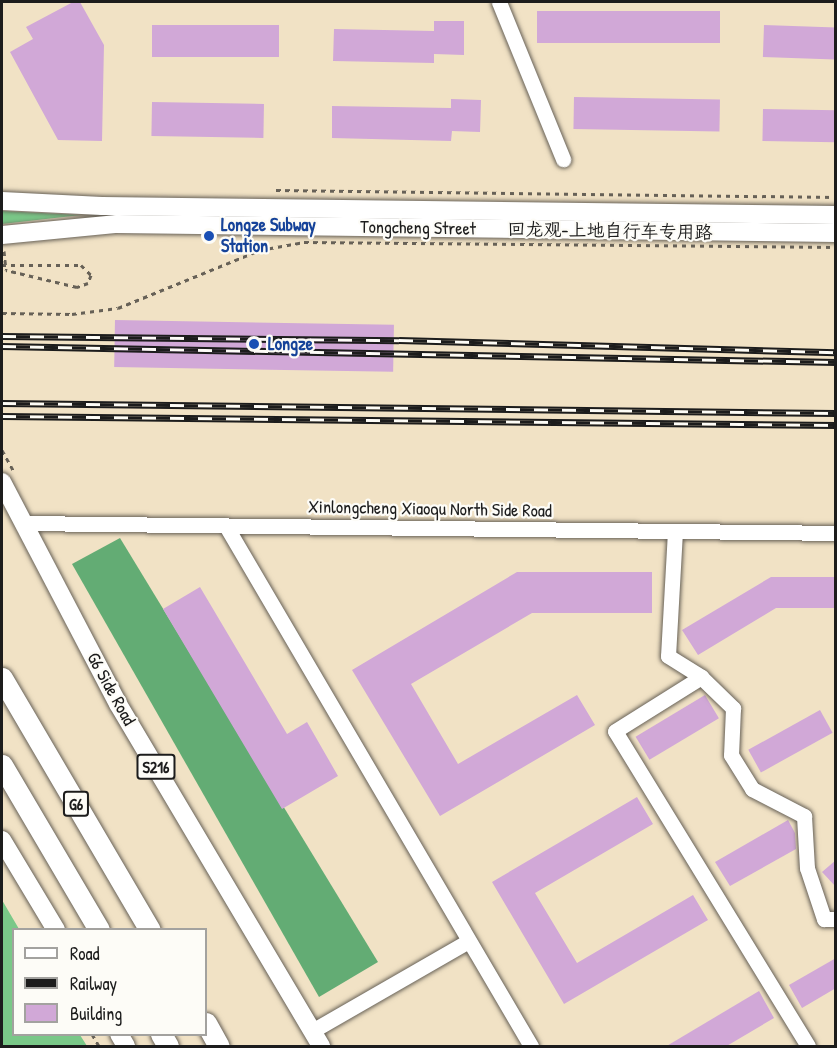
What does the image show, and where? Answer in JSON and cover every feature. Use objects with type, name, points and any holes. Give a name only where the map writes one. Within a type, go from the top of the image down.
[{"type":"highway","name":"G6","points":[[2,678],[149,928]]},
{"type":"highway","name":"G6","points":[[2,765],[98,928]]},
{"type":"highway","points":[[207,1025],[219,1047]]},
{"type":"main road","name":"Tongcheng Street","points":[[2,201],[102,206],[836,215]]},
{"type":"main road","name":"Tongcheng Street","points":[[3,242],[117,224],[836,233]]},
{"type":"main road","name":"G6 Side Road","points":[[2,482],[118,704],[316,1039]]},
{"type":"main road","points":[[2,840],[55,928]]},
{"type":"street","points":[[499,2],[563,159]]},
{"type":"street","name":"Xinlongcheng Xiaoqu North Side Road","points":[[23,523],[836,533]]},
{"type":"street","points":[[226,526],[467,942],[531,1047]]},
{"type":"street","points":[[675,531],[668,656],[701,677],[732,708],[731,755],[752,789],[804,816],[807,868],[824,919],[836,919]]},
{"type":"street","points":[[701,677],[615,730],[808,1047]]},
{"type":"street","points":[[316,1039],[467,942]]},
{"type":"path","points":[[267,190],[836,197]]},
{"type":"path","points":[[2,265],[81,265],[91,275],[88,283],[77,287],[6,270],[3,242]]},
{"type":"path","name":"回龙观-上地自行车专用路","points":[[2,313],[72,314],[118,308],[260,250],[304,242],[836,247]]},
{"type":"green space","points":[[2,211],[81,215],[2,224]]},
{"type":"green space","points":[[120,538],[378,962],[319,997],[72,564]]},
{"type":"green space","points":[[2,900],[18,928],[12,928],[12,1036],[81,1036],[87,1046],[2,1046]]},
{"type":"building","points":[[73,2],[80,2],[104,45],[102,141],[58,140],[10,52],[33,39],[26,27]]},
{"type":"building","points":[[537,11],[720,11],[720,43],[537,43]]},
{"type":"building","points":[[434,21],[464,21],[464,55],[434,54],[434,63],[333,61],[334,29],[434,31]]},
{"type":"building","points":[[152,25],[279,25],[279,57],[152,57]]},
{"type":"building","points":[[764,25],[836,28],[835,59],[763,57]]},
{"type":"building","points":[[574,97],[720,100],[719,132],[573,129]]},
{"type":"building","points":[[451,99],[481,100],[480,132],[452,131],[451,141],[332,138],[332,106],[451,108]]},
{"type":"building","points":[[152,102],[264,104],[263,138],[151,136]]},
{"type":"building","points":[[763,109],[836,110],[835,142],[762,141]]},
{"type":"building","points":[[115,320],[394,325],[393,372],[114,367]]},
{"type":"building","points":[[517,572],[652,572],[652,613],[532,613],[411,684],[458,764],[577,695],[595,725],[440,816],[352,670]]},
{"type":"building","points":[[771,577],[836,577],[836,608],[776,608],[698,655],[682,630]]},
{"type":"building","points":[[200,587],[287,734],[307,722],[338,776],[282,809],[163,609]]},
{"type":"building","points":[[705,695],[719,718],[649,760],[636,737]]},
{"type":"building","points":[[820,710],[833,733],[761,772],[748,750]]},
{"type":"building","points":[[637,797],[653,824],[535,893],[577,963],[693,895],[708,920],[564,1004],[492,882]]},
{"type":"building","points":[[788,820],[795,833],[796,849],[730,886],[715,862]]},
{"type":"building","points":[[836,860],[836,887],[822,872]]},
{"type":"building","points":[[836,958],[836,988],[802,1008],[789,985]]},
{"type":"building","points":[[759,991],[774,1018],[725,1047],[665,1047]]},
{"type":"railway","points":[[2,336],[399,340],[836,352]]},
{"type":"railway","points":[[2,346],[836,362]]},
{"type":"railway","points":[[2,403],[836,413]]},
{"type":"railway","points":[[2,416],[836,425]]},
{"type":"place","name":"Longze Subway Station","points":[[209,236]]},
{"type":"place","name":"Longze","points":[[254,344]]}]
